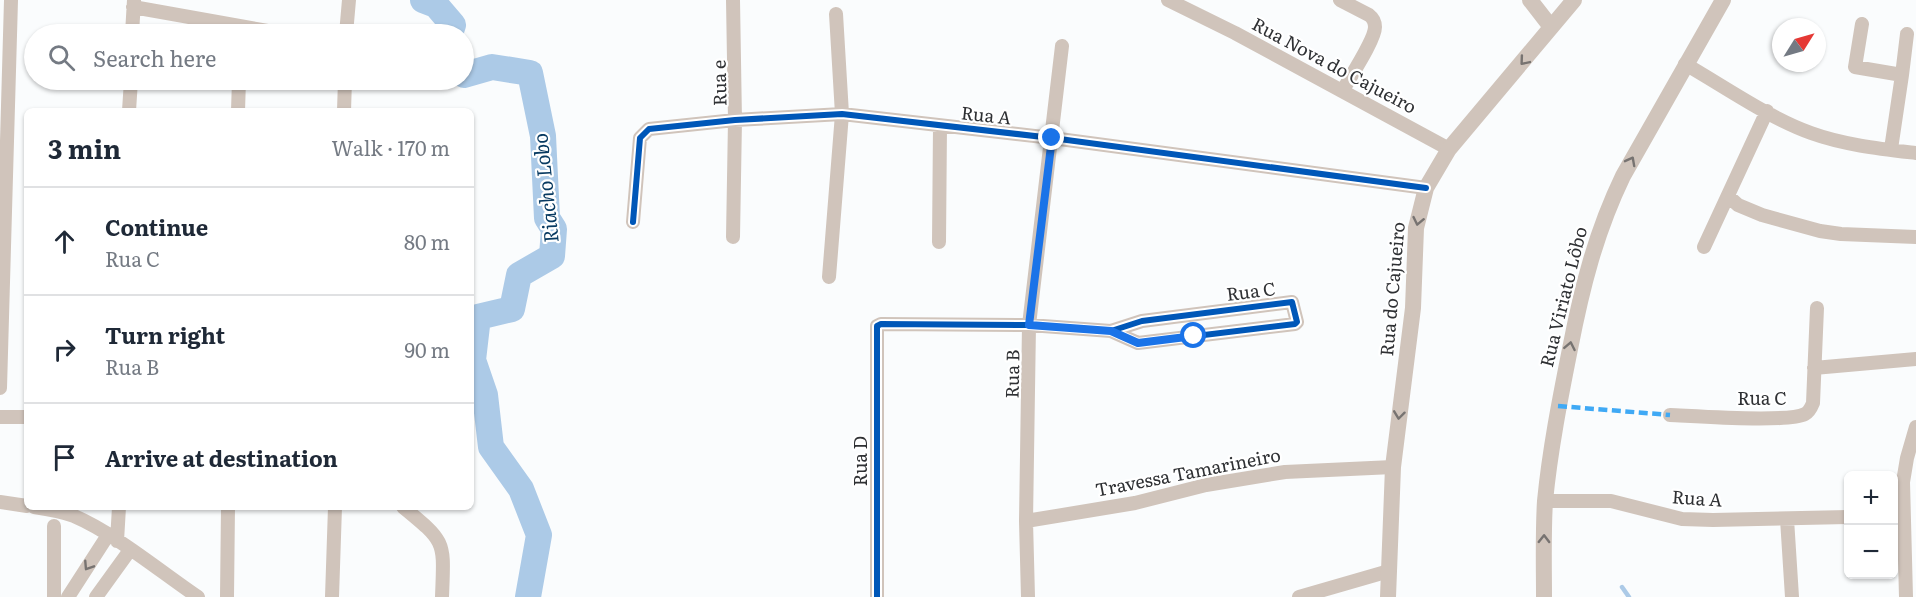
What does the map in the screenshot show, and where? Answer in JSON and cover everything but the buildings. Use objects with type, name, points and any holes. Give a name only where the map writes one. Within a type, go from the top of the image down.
[{"type":"street","points":[[0,388],[10,0]]},
{"type":"street","points":[[347,24],[349,0]]},
{"type":"street","name":"Rua e","points":[[733,0],[734,237]]},
{"type":"street","name":"Rua Nova do Cajueiro","points":[[1168,0],[1343,90],[1449,149]]},
{"type":"street","points":[[1340,0],[1369,15],[1375,27],[1374,33],[1343,90]]},
{"type":"street","points":[[1530,0],[1551,27]]},
{"type":"street","name":"Rua do Cajueiro","points":[[1388,597],[1393,468],[1413,308],[1416,228],[1426,188],[1449,149],[1574,0]]},
{"type":"street","name":"Rua Viriato Lôbo","points":[[1544,597],[1545,501],[1558,406],[1591,254],[1623,176],[1723,0]]},
{"type":"street","points":[[133,24],[134,4],[213,24]]},
{"type":"street","points":[[828,277],[842,114],[836,14]]},
{"type":"street","points":[[1862,24],[1854,67],[1902,75]]},
{"type":"street","points":[[1891,149],[1907,34]]},
{"type":"street","name":"Rua B","points":[[1028,597],[1026,521],[1029,325],[1062,46]]},
{"type":"street","points":[[1685,64],[1812,134],[1916,153]]},
{"type":"street","points":[[129,108],[130,90]]},
{"type":"street","points":[[238,108],[239,90]]},
{"type":"street","points":[[344,108],[345,90]]},
{"type":"street","points":[[1704,248],[1767,111]]},
{"type":"street","name":"Rua A","points":[[633,222],[640,138],[650,129],[735,120],[842,114],[1052,138],[1426,188]]},
{"type":"street","points":[[939,242],[940,126]]},
{"type":"street","points":[[1728,196],[1738,205],[1762,215],[1820,231],[1868,236],[1916,237]]},
{"type":"street","name":"Rua C","points":[[877,326],[881,324],[1029,325],[1111,331],[1138,343],[1298,322],[1292,302],[1136,322],[1111,331]]},
{"type":"street","name":"Rua C","points":[[1670,415],[1768,418],[1798,416],[1810,410],[1813,403],[1817,308]]},
{"type":"street","points":[[1193,314],[1194,336]]},
{"type":"street","name":"Rua D","points":[[877,326],[877,597]]},
{"type":"street","points":[[1814,368],[1916,359]]},
{"type":"street","points":[[0,417],[24,417]]},
{"type":"street","points":[[1906,597],[1898,516],[1909,497],[1905,468],[1916,427]]},
{"type":"street","name":"Travessa Tamarineiro","points":[[1026,521],[1135,503],[1206,485],[1275,474],[1393,468]]},
{"type":"street","name":"Rua A","points":[[1545,501],[1611,501],[1682,519],[1844,517]]},
{"type":"street","points":[[0,502],[24,506]]},
{"type":"street","points":[[54,510],[76,517],[112,538],[198,597]]},
{"type":"street","points":[[68,597],[112,538],[117,510]]},
{"type":"street","points":[[227,597],[228,510]]},
{"type":"street","points":[[332,597],[335,510]]},
{"type":"street","points":[[406,510],[432,532],[442,547],[444,555],[442,597]]},
{"type":"street","points":[[1787,519],[1792,597]]},
{"type":"street","points":[[54,526],[54,597]]},
{"type":"street","points":[[96,597],[130,550]]},
{"type":"street","points":[[1299,597],[1389,571]]},
{"type":"waterway","name":"Riacho Lobo","points":[[423,0],[436,5],[452,24]]},
{"type":"waterway","name":"Riacho Lobo","points":[[474,72],[492,67],[530,73],[543,136],[547,218],[554,229],[552,256],[519,275],[512,309],[478,317],[474,351]]},
{"type":"waterway","name":"Riacho Lobo","points":[[474,363],[485,395],[491,447],[521,489],[539,535],[528,597]]},
{"type":"waterway","points":[[1622,587],[1629,597]]},
{"type":"marked path","points":[[1558,406],[1670,415]]},
{"type":"cycle path","points":[[633,222],[640,138],[649,129],[735,120],[842,114],[1052,138],[1426,188]]},
{"type":"cycle path","points":[[877,597],[877,326],[881,324],[1029,325],[1111,331],[1138,343],[1297,322],[1292,302],[1142,321],[1111,331]]},
{"type":"route","points":[[1052,138],[1029,325],[1111,331],[1138,343],[1194,336]]}]
